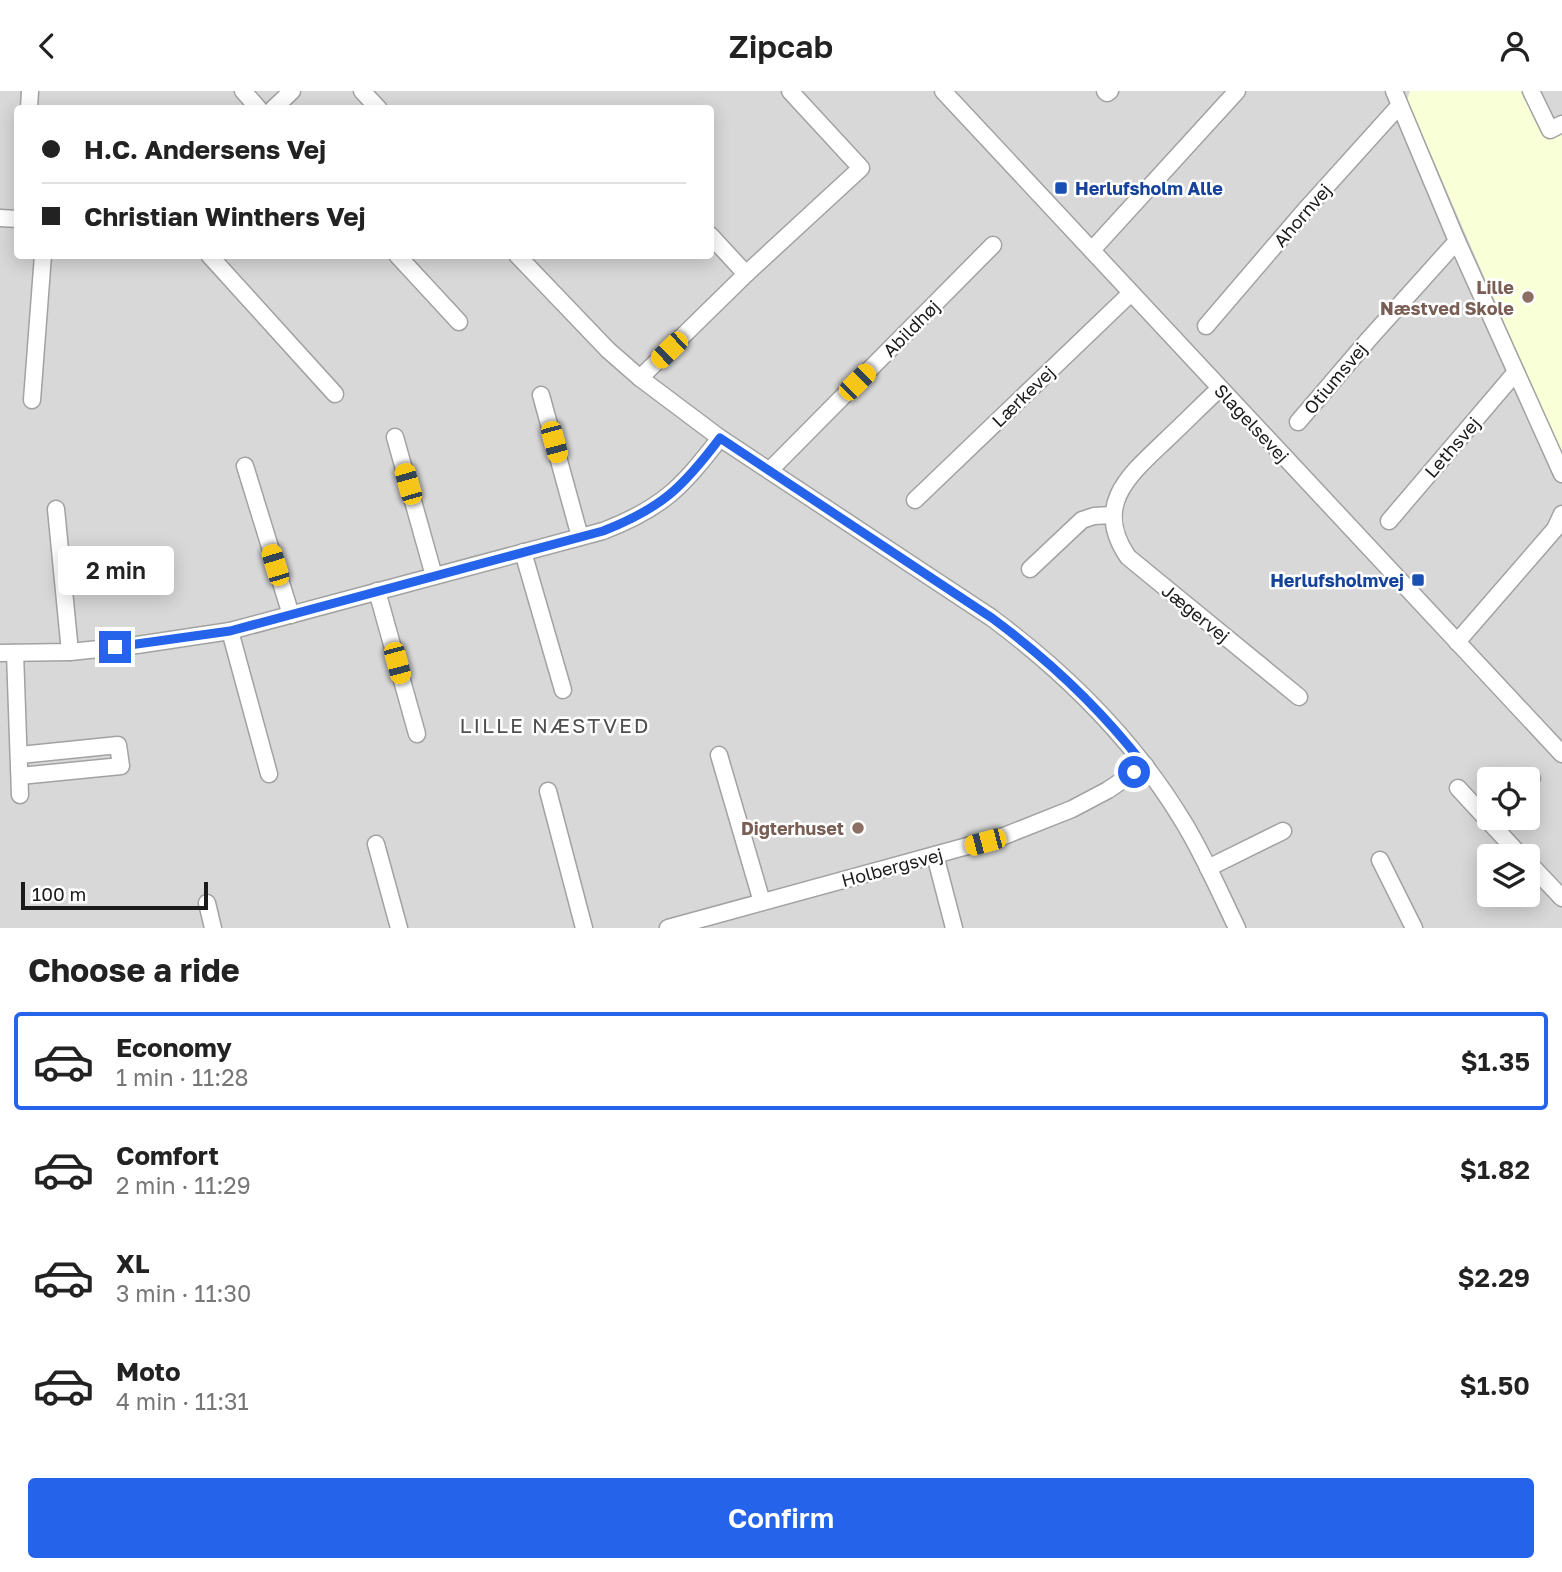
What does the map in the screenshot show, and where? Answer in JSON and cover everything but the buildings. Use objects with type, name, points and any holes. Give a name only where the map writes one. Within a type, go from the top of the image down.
[{"type":"street","points":[[243,91],[256,105]]},
{"type":"street","points":[[277,105],[292,91]]},
{"type":"street","points":[[362,91],[375,105]]},
{"type":"street","points":[[640,378],[746,274],[861,168],[790,91]]},
{"type":"street","name":"Slagelsevej","points":[[943,91],[1561,751]]},
{"type":"street","points":[[1531,91],[1550,130],[1562,124]]},
{"type":"street","points":[[1092,250],[1227,94]]},
{"type":"street","points":[[1397,95],[1457,240],[1562,474]]},
{"type":"street","name":"Ahornvej","points":[[1206,327],[1307,208],[1397,95]]},
{"type":"street","points":[[714,239],[746,274]]},
{"type":"street","name":"Otiumsvej","points":[[1298,422],[1457,240]]},
{"type":"street","name":"Abildhøj","points":[[770,470],[993,245]]},
{"type":"street","points":[[32,400],[43,259]]},
{"type":"street","points":[[213,259],[335,394]]},
{"type":"street","points":[[401,259],[459,322]]},
{"type":"street","points":[[521,259],[608,350],[640,378],[720,438],[992,618],[1033,648],[1077,688],[1106,717],[1182,820],[1237,928]]},
{"type":"street","name":"Lærkevej","points":[[915,500],[1131,293]]},
{"type":"street","name":"Lethsvej","points":[[1389,521],[1516,372]]},
{"type":"street","points":[[1030,569],[1082,520],[1113,515],[1115,499],[1130,474],[1220,389]]},
{"type":"street","points":[[541,395],[580,537]]},
{"type":"street","points":[[395,437],[434,576]]},
{"type":"street","points":[[20,795],[20,755],[7,653],[69,652],[230,631],[580,537],[630,520],[654,507],[687,480],[720,438]]},
{"type":"street","points":[[245,466],[291,615]]},
{"type":"street","points":[[56,509],[69,652]]},
{"type":"street","points":[[1457,642],[1555,529],[1562,514]]},
{"type":"street","name":"Jægervej","points":[[1113,515],[1113,529],[1128,557],[1299,697]]},
{"type":"street","points":[[523,552],[563,690]]},
{"type":"street","points":[[377,591],[416,734]]},
{"type":"street","points":[[230,631],[269,774]]},
{"type":"street","points":[[20,755],[118,745],[121,766],[20,776]]},
{"type":"street","points":[[719,755],[762,902]]},
{"type":"street","name":"Holbergsvej","points":[[668,928],[1004,837],[1072,809],[1108,790],[1144,765]]},
{"type":"street","points":[[1458,788],[1477,807]]},
{"type":"street","points":[[548,791],[584,928]]},
{"type":"street","points":[[1499,830],[1511,844]]},
{"type":"street","points":[[1208,868],[1283,831]]},
{"type":"street","points":[[376,844],[399,928]]},
{"type":"street","points":[[935,855],[954,928]]},
{"type":"street","points":[[1380,860],[1414,928]]},
{"type":"street","points":[[1540,875],[1562,898]]},
{"type":"street","points":[[207,903],[213,928]]},
{"type":"street","points":[[730,911],[734,928]]},
{"type":"shaded area","points":[[0,91],[1562,91],[1562,928],[0,928]]},
{"type":"shaded area","name":"Lille Næstved Skole","points":[[1410,91],[1524,91],[1546,139],[1562,132],[1562,455],[1407,100]]},
{"type":"place","name":"Herlufsholm Alle","points":[[1061,188]]},
{"type":"place","name":"Lille Næstved Skole","points":[[1528,297]]},
{"type":"place","name":"Herlufsholmvej","points":[[1418,580]]},
{"type":"place","name":"Digterhuset","points":[[858,828]]},
{"type":"district","name":"LILLE NÆSTVED","points":[[555,725]]},
{"type":"route","points":[[115,647],[230,631],[603,531],[654,507],[687,480],[720,438],[1033,648],[1115,727],[1144,765],[1134,772]]}]
